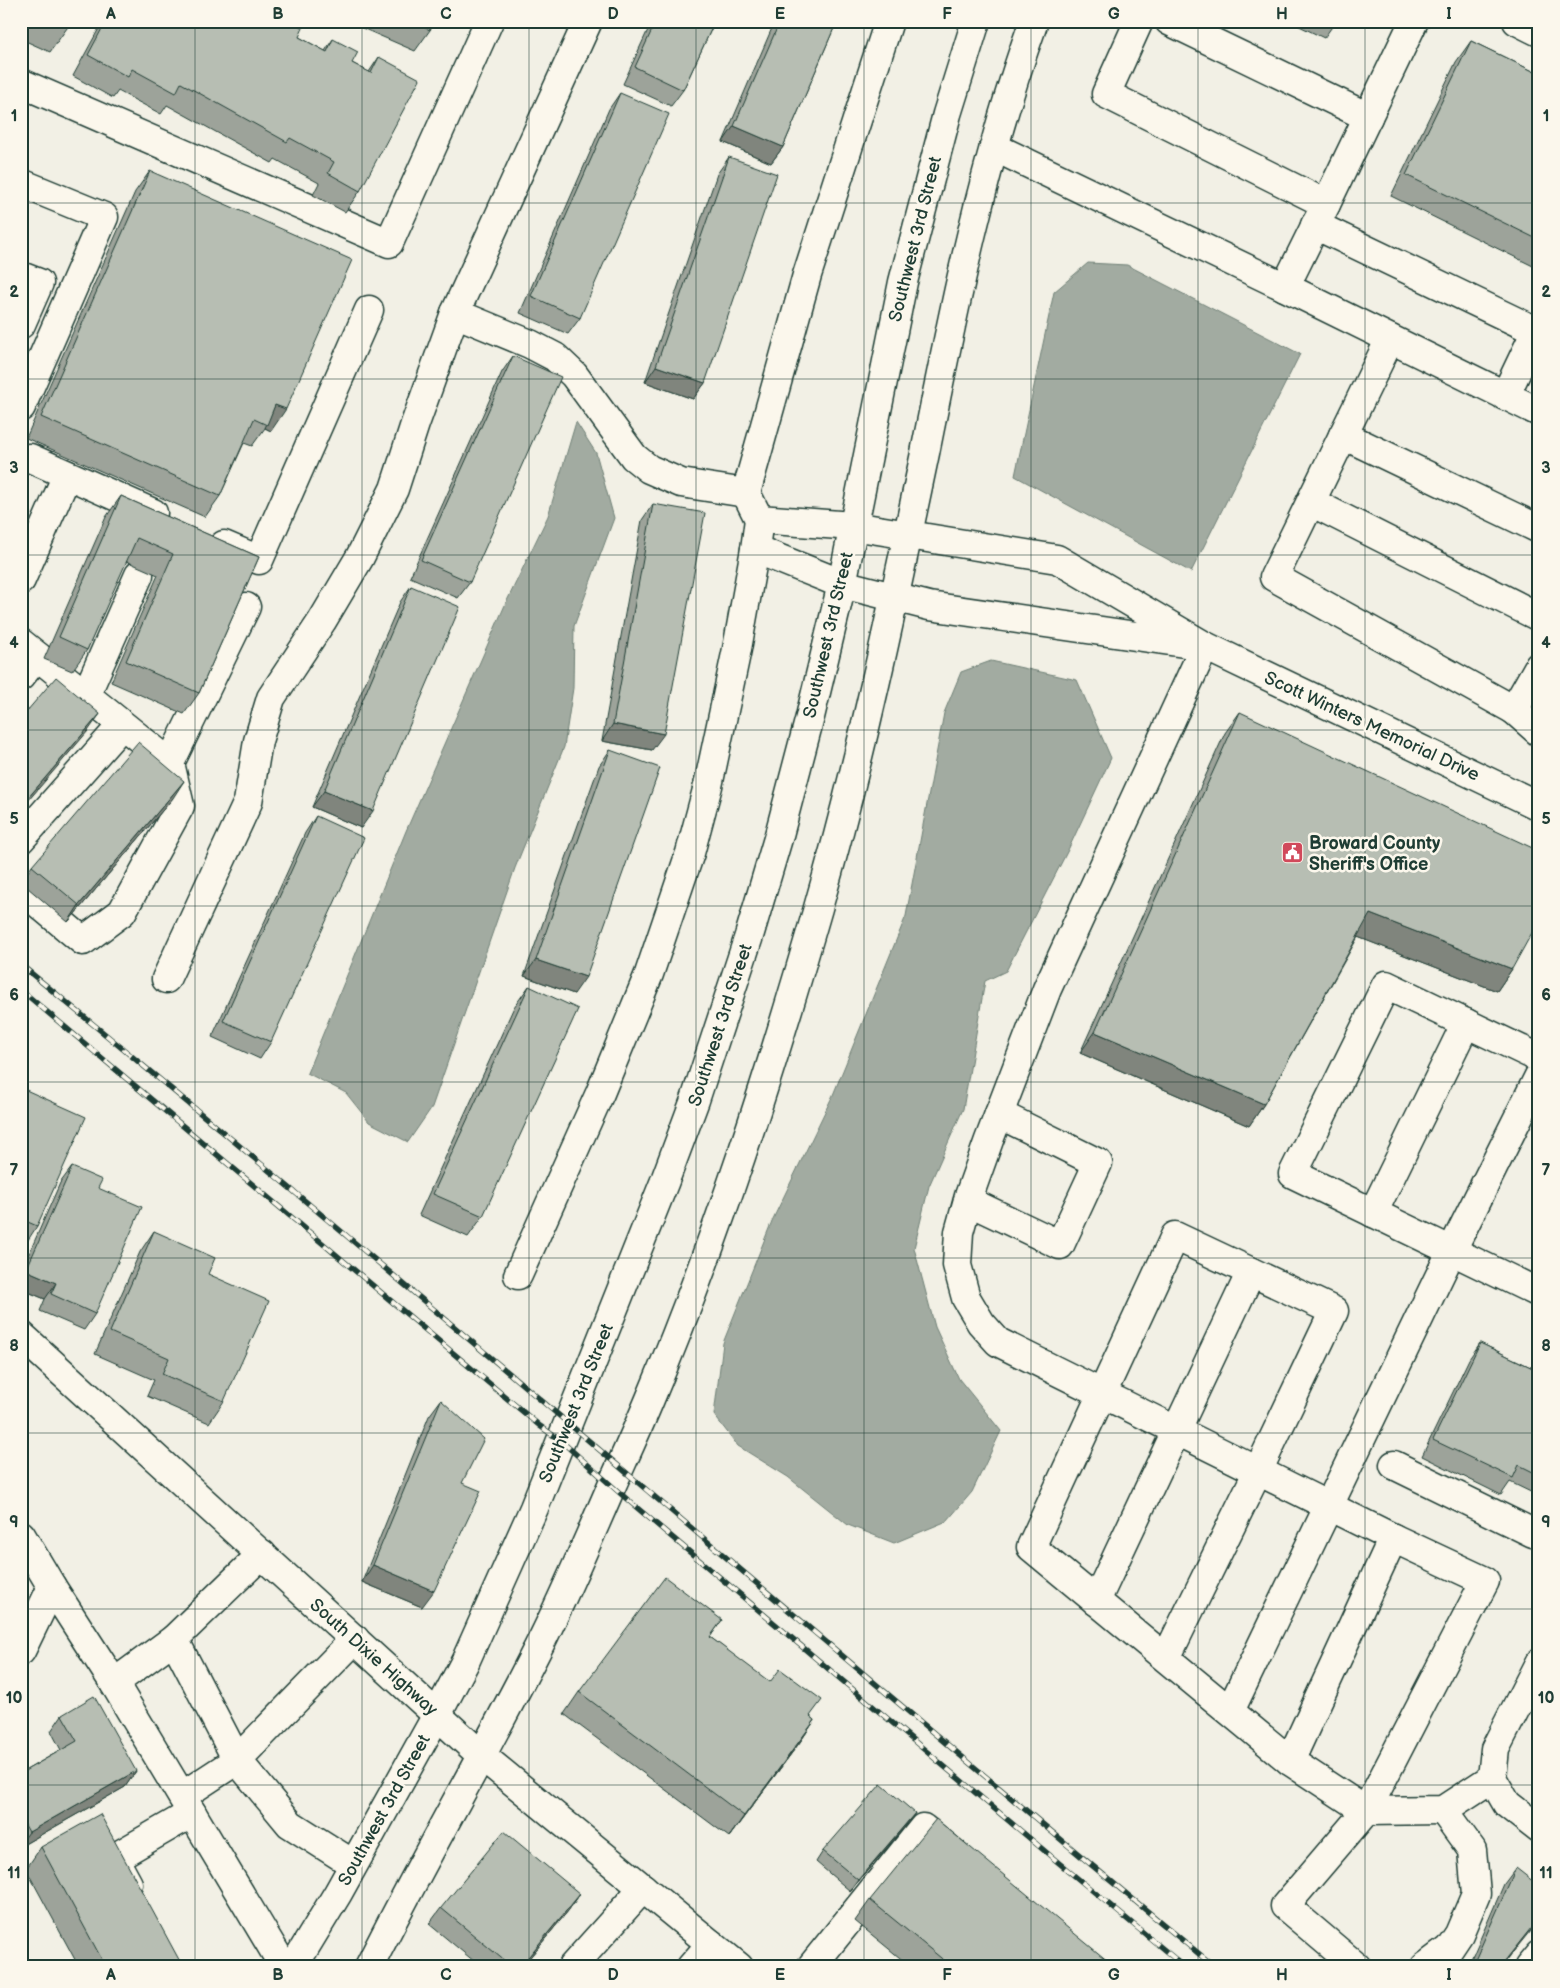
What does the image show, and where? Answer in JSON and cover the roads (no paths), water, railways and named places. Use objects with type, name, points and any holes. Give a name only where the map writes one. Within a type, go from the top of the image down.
[{"type":"street","points":[[21,83],[389,243],[489,21]]},
{"type":"street","points":[[166,979],[248,802],[258,741],[271,698],[322,621],[360,557],[394,489],[455,313],[588,21]]},
{"type":"street","points":[[518,1275],[600,1093],[649,974],[690,853],[708,786],[737,649],[755,549],[759,518],[746,494],[807,275],[889,21]]},
{"type":"street","name":"Southwest 3rd Street","points":[[293,1967],[354,1864],[438,1715],[464,1662],[534,1508],[664,1183],[695,1100],[749,936],[779,836],[810,717],[842,584],[852,526],[903,282],[947,114],[976,21]]},
{"type":"street","points":[[369,1967],[545,1634],[650,1401],[724,1207],[779,1037],[845,811],[908,536],[955,302],[974,218],[1019,62],[1034,21]]},
{"type":"street","points":[[1139,21],[1106,94],[1320,214],[1537,329],[1505,396]]},
{"type":"street","points":[[1169,21],[1368,117]]},
{"type":"street","points":[[1285,287],[1414,21]]},
{"type":"street","points":[[994,147],[1539,412]]},
{"type":"street","points":[[21,183],[104,217],[21,407]]},
{"type":"street","points":[[21,276],[38,283],[21,324]]},
{"type":"street","points":[[198,533],[259,560],[369,310]]},
{"type":"street","points":[[455,313],[530,344],[555,357],[574,375],[634,457],[649,468],[681,483],[746,494]]},
{"type":"street","points":[[1390,339],[1274,577],[1514,710],[1539,732]]},
{"type":"street","points":[[1343,435],[1539,529]]},
{"type":"street","points":[[21,459],[30,458],[172,521]]},
{"type":"street","points":[[21,580],[67,475]]},
{"type":"street","points":[[1311,502],[1539,617]]},
{"type":"street","name":"Scott Winters Memorial Drive","points":[[759,518],[852,526],[1057,559],[1204,646],[1539,806]]},
{"type":"street","name":"Scott Winters Memorial Drive","points":[[755,549],[842,584],[929,606],[1204,646]]},
{"type":"street","points":[[86,695],[139,574]]},
{"type":"street","points":[[170,764],[246,607]]},
{"type":"street","points":[[1204,646],[1047,989],[968,1201],[959,1232],[957,1265],[966,1298],[981,1323],[998,1342],[1330,1507],[1484,1581],[1366,1811],[1285,1906],[1357,1967]]},
{"type":"street","points":[[21,889],[83,941],[122,912],[180,806],[170,764],[86,695],[27,658]]},
{"type":"street","points":[[1514,710],[1539,666]]},
{"type":"street","points":[[21,839],[122,724]]},
{"type":"street","points":[[1539,1058],[1386,985],[1293,1174],[1539,1293]]},
{"type":"street","points":[[1373,1213],[1466,1023]]},
{"type":"street","points":[[1230,1711],[1330,1507],[1452,1250],[1539,1076]]},
{"type":"street","points":[[968,1201],[1060,1245],[1098,1163],[999,1114]]},
{"type":"street","points":[[1166,1658],[1334,1311],[1175,1236],[1030,1547],[1290,1761],[1366,1811],[1443,1810],[1492,1778]]},
{"type":"street","points":[[1096,1601],[1251,1272]]},
{"type":"street","name":"South Dixie Highway","points":[[21,1335],[482,1756],[739,1967]]},
{"type":"street","points":[[1394,1465],[1533,1533],[1539,1531]]},
{"type":"street","points":[[21,1536],[114,1683],[284,1967]]},
{"type":"street","points":[[1290,1761],[1394,1538]]},
{"type":"street","points":[[114,1683],[174,1639],[262,1554]]},
{"type":"street","points":[[21,1651],[52,1587]]},
{"type":"street","points":[[174,1639],[237,1760],[290,1824],[354,1864]]},
{"type":"street","points":[[140,1908],[114,1858],[187,1805],[237,1760],[355,1639]]},
{"type":"street","points":[[1539,1663],[1495,1749],[1492,1778],[1507,1804],[1539,1829]]},
{"type":"street","points":[[1425,1967],[1449,1949],[1459,1934],[1476,1894],[1472,1850],[1443,1810]]},
{"type":"street","points":[[811,1967],[923,1828],[977,1872]]},
{"type":"street","points":[[572,1967],[643,1888]]},
{"type":"street","points":[[691,1967],[711,1944]]},
{"type":"street","points":[[1529,1967],[1539,1955]]},
{"type":"railway","points":[[21,965],[321,1214],[915,1717],[1215,1967]]},
{"type":"railway","points":[[21,990],[540,1426],[561,1441],[629,1501],[1185,1967]]},
{"type":"place","name":"Broward County Sheriff's Office","points":[[1293,853]]}]
